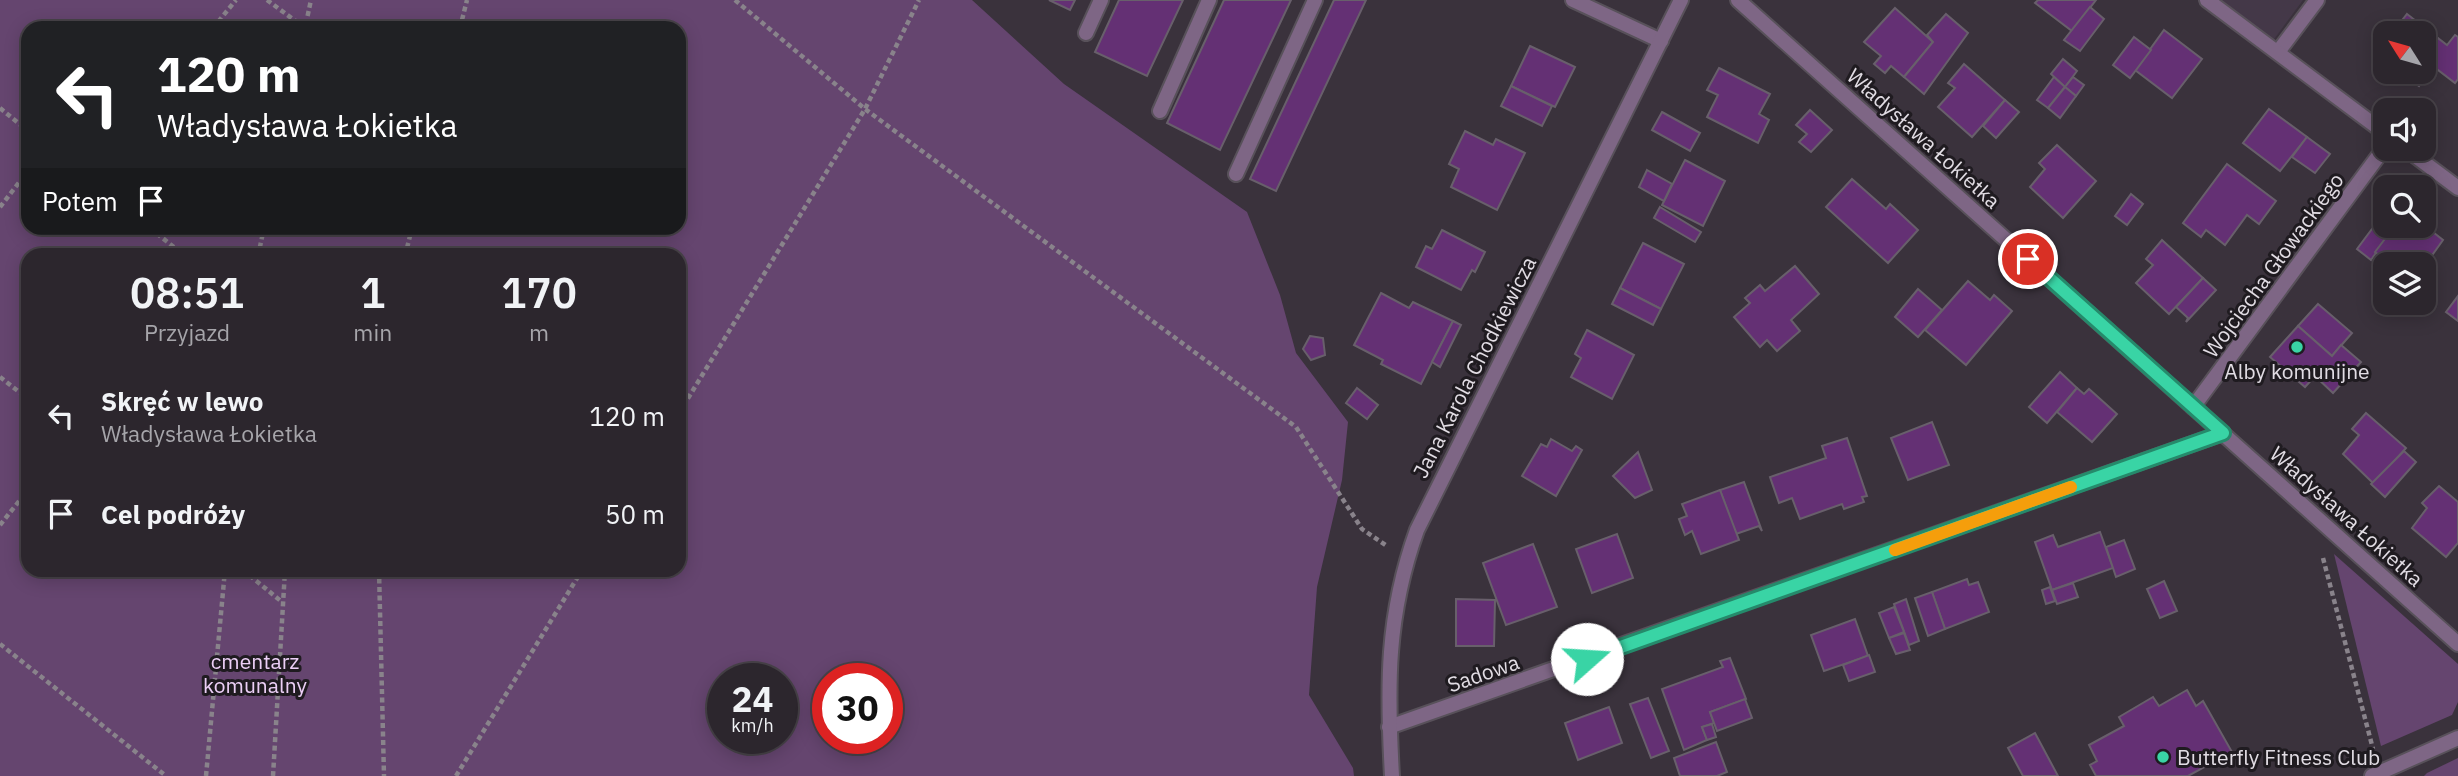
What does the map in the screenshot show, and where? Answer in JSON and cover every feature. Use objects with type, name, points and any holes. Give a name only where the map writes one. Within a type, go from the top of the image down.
[{"type":"street","points":[[1086,33],[1101,0]]},
{"type":"street","points":[[1160,111],[1209,0]]},
{"type":"street","points":[[1236,174],[1315,0]]},
{"type":"street","points":[[1573,0],[1661,41]]},
{"type":"street","name":"Jana Karola Chodkiewicza","points":[[1392,776],[1389,678],[1394,610],[1406,560],[1434,493],[1682,0]]},
{"type":"street","name":"Władysława Łokietka","points":[[1738,0],[2458,644]]},
{"type":"street","points":[[2207,0],[2373,124]]},
{"type":"street","points":[[2278,52],[2317,0]]},
{"type":"street","name":"Wojciecha Głowackiego","points":[[2193,407],[2375,161]]},
{"type":"street","points":[[2422,161],[2458,188]]},
{"type":"street","name":"Sadowa","points":[[1390,727],[2223,433]]},
{"type":"street","points":[[2376,774],[2458,738]]},
{"type":"path","points":[[219,21],[236,0]]},
{"type":"path","points":[[267,0],[296,21]]},
{"type":"path","points":[[306,21],[311,0]]},
{"type":"path","points":[[462,21],[467,0]]},
{"type":"path","points":[[735,0],[865,109],[1296,427],[1362,529],[1406,560]]},
{"type":"path","points":[[686,402],[865,109],[919,0]]},
{"type":"path","points":[[0,108],[21,125]]},
{"type":"path","points":[[0,207],[21,180]]},
{"type":"path","points":[[159,235],[175,248]]},
{"type":"path","points":[[0,377],[21,394]]},
{"type":"path","points":[[0,526],[21,499]]},
{"type":"path","points":[[2312,513],[2376,774]]},
{"type":"path","points":[[206,776],[224,577]]},
{"type":"path","points":[[252,577],[282,602]]},
{"type":"path","points":[[273,776],[284,577]]},
{"type":"path","points":[[379,577],[384,776]]},
{"type":"path","points":[[456,776],[578,577]]},
{"type":"path","points":[[0,644],[166,776]]},
{"type":"shaded area","points":[[2216,0],[2303,0],[2272,42]]},
{"type":"green space","name":"cmentarz komunalny","points":[[0,0],[972,0],[1064,84],[1247,212],[1280,295],[1296,353],[1348,422],[1342,480],[1317,587],[1309,695],[1353,768],[1354,776],[0,776]]},
{"type":"green space","points":[[2334,554],[2458,664],[2458,702],[2452,715],[2381,746]]},
{"type":"green space","points":[[2458,758],[2458,776],[2424,776],[2427,773]]},
{"type":"building","points":[[1049,0],[1075,0],[1070,10]]},
{"type":"building","points":[[1119,0],[1183,0],[1147,76],[1095,52]]},
{"type":"building","points":[[1224,0],[1291,0],[1220,150],[1167,123]]},
{"type":"building","points":[[1334,0],[1366,0],[1276,191],[1250,179]]},
{"type":"building","points":[[2038,0],[2096,0],[2072,31],[2035,3]]},
{"type":"building","points":[[2090,7],[2104,19],[2080,51],[2064,40]]},
{"type":"building","points":[[1895,8],[1933,42],[1904,77],[1891,66],[1885,73],[1874,64],[1881,56],[1864,42]]},
{"type":"building","points":[[1946,14],[1968,33],[1924,94],[1904,77],[1933,42],[1927,35]]},
{"type":"building","points":[[2407,14],[2416,21],[2401,21]]},
{"type":"building","points":[[2164,30],[2202,59],[2172,98],[2135,70]]},
{"type":"building","points":[[2455,35],[2458,37],[2458,79],[2455,83],[2436,69],[2436,36],[2447,45]]},
{"type":"building","points":[[2134,37],[2151,50],[2130,78],[2113,65]]},
{"type":"building","points":[[1530,46],[1575,67],[1555,107],[1511,86]]},
{"type":"building","points":[[2063,59],[2077,71],[2065,87],[2051,74]]},
{"type":"building","points":[[1964,64],[2005,100],[1972,137],[1938,107],[1955,88],[1948,83]]},
{"type":"building","points":[[1719,68],[1770,94],[1759,114],[1769,120],[1758,143],[1707,117],[1718,95],[1707,90]]},
{"type":"building","points":[[2054,77],[2065,87],[2048,108],[2037,100]]},
{"type":"building","points":[[2073,77],[2084,85],[2076,96],[2065,87]]},
{"type":"building","points":[[1511,86],[1552,106],[1542,126],[1501,106]]},
{"type":"building","points":[[2065,87],[2076,96],[2060,118],[2048,108]]},
{"type":"building","points":[[2005,100],[2019,112],[1996,138],[1983,126]]},
{"type":"building","points":[[2269,109],[2307,137],[2280,171],[2243,143]]},
{"type":"building","points":[[1810,110],[1832,130],[1811,152],[1799,142],[1807,134],[1796,125]]},
{"type":"building","points":[[1662,112],[1700,133],[1690,151],[1652,130]]},
{"type":"building","points":[[1465,131],[1493,145],[1496,139],[1525,153],[1497,210],[1451,187],[1459,169],[1449,164]]},
{"type":"building","points":[[2307,137],[2330,154],[2315,173],[2292,157]]},
{"type":"building","points":[[2057,145],[2096,181],[2063,218],[2030,187],[2045,169],[2039,163]]},
{"type":"building","points":[[1685,160],[1725,181],[1703,226],[1662,205]]},
{"type":"building","points":[[2227,164],[2276,201],[2259,224],[2247,215],[2225,245],[2206,230],[2201,237],[2183,223]]},
{"type":"building","points":[[1647,170],[1672,184],[1664,201],[1639,187]]},
{"type":"building","points":[[1852,179],[1886,209],[1890,204],[1918,230],[1888,263],[1826,207]]},
{"type":"building","points":[[2131,194],[2143,204],[2127,225],[2115,216]]},
{"type":"building","points":[[1660,207],[1701,232],[1695,242],[1654,218]]},
{"type":"building","points":[[2373,228],[2373,238],[2386,238],[2377,252],[2373,252],[2371,260],[2357,249]]},
{"type":"building","points":[[1442,230],[1485,252],[1475,272],[1472,270],[1461,290],[1416,267],[1426,246],[1432,249]]},
{"type":"building","points":[[2436,234],[2443,240],[2434,252],[2375,252],[2386,238],[2436,238]]},
{"type":"building","points":[[2162,240],[2203,278],[2169,314],[2136,283],[2153,265],[2146,259]]},
{"type":"building","points":[[1643,243],[1684,264],[1661,309],[1620,288]]},
{"type":"building","points":[[1795,266],[1819,294],[1791,320],[1800,331],[1777,351],[1767,340],[1760,347],[1734,317],[1750,303],[1745,298],[1760,285],[1765,291]]},
{"type":"building","points":[[2203,278],[2216,290],[2186,322],[2188,318],[2176,307]]},
{"type":"building","points":[[1968,281],[1990,300],[1994,295],[2012,311],[1966,365],[1925,330]]},
{"type":"building","points":[[1620,288],[1661,309],[1653,325],[1612,304]]},
{"type":"building","points":[[1918,289],[1942,310],[1918,337],[1895,317]]},
{"type":"building","points":[[1381,293],[1409,308],[1413,302],[1453,321],[1421,384],[1381,364],[1383,360],[1354,345]]},
{"type":"building","points":[[2458,296],[2458,321],[2446,312]]},
{"type":"building","points":[[2318,304],[2352,333],[2332,356],[2298,326]]},
{"type":"building","points":[[1453,321],[1461,325],[1440,367],[1432,362]]},
{"type":"building","points":[[2298,326],[2332,356],[2341,345],[2361,362],[2333,393],[2315,376],[2305,387],[2270,357]]},
{"type":"building","points":[[1587,330],[1634,355],[1612,399],[1571,377],[1581,358],[1575,354]]},
{"type":"building","points":[[1310,336],[1323,338],[1325,355],[1311,360],[1303,349]]},
{"type":"building","points":[[2060,372],[2077,388],[2047,423],[2029,407]]},
{"type":"building","points":[[1357,388],[1378,405],[1367,419],[1346,403]]},
{"type":"building","points":[[2077,388],[2084,394],[2089,389],[2117,414],[2092,442],[2057,412]]},
{"type":"building","points":[[2366,413],[2406,448],[2374,484],[2343,454],[2359,435],[2352,429]]},
{"type":"building","points":[[1932,422],[1949,465],[1908,480],[1891,438]]},
{"type":"building","points":[[1847,438],[1867,496],[1862,497],[1864,502],[1844,509],[1842,504],[1800,519],[1792,498],[1779,503],[1770,477],[1826,458],[1822,446]]},
{"type":"building","points":[[1551,439],[1572,451],[1576,446],[1582,450],[1556,496],[1522,476],[1541,444],[1547,447]]},
{"type":"building","points":[[2404,451],[2416,462],[2385,497],[2371,484]]},
{"type":"building","points":[[1638,452],[1652,490],[1635,498],[1613,476]]},
{"type":"building","points":[[1744,482],[1762,531],[1759,526],[1736,534],[1720,490]]},
{"type":"building","points":[[2439,486],[2458,502],[2458,543],[2446,557],[2412,528],[2427,508],[2422,503]]},
{"type":"building","points":[[1720,490],[1739,540],[1701,554],[1692,531],[1685,535],[1679,519],[1687,516],[1682,504]]},
{"type":"building","points":[[2100,532],[2113,568],[2052,590],[2035,542],[2053,535],[2058,547]]},
{"type":"building","points":[[1617,534],[1633,578],[1592,593],[1576,549]]},
{"type":"building","points":[[2124,540],[2135,569],[2116,577],[2106,547]]},
{"type":"building","points":[[1533,544],[1557,607],[1506,625],[1483,563]]},
{"type":"building","points":[[1967,579],[1969,585],[1978,582],[1989,612],[1945,629],[1932,592]]},
{"type":"building","points":[[2164,581],[2177,611],[2160,618],[2147,589]]},
{"type":"building","points":[[2073,583],[2078,597],[2057,604],[2052,590]]},
{"type":"building","points":[[2050,587],[2055,601],[2046,604],[2042,590]]},
{"type":"building","points":[[1932,592],[1945,629],[1928,636],[1915,598]]},
{"type":"building","points":[[1456,599],[1495,600],[1494,646],[1456,646]]},
{"type":"building","points":[[1906,599],[1919,641],[1909,645],[1894,604]]},
{"type":"building","points":[[1894,607],[1904,632],[1889,638],[1879,613]]},
{"type":"building","points":[[1855,619],[1868,656],[1824,671],[1811,635]]},
{"type":"building","points":[[1904,633],[1910,650],[1896,654],[1889,638]]},
{"type":"building","points":[[1869,655],[1875,672],[1849,681],[1843,665]]},
{"type":"building","points":[[1730,658],[1746,699],[1710,712],[1714,723],[1702,727],[1707,740],[1684,750],[1662,689],[1723,667],[1720,661]]},
{"type":"building","points":[[2187,690],[2196,706],[2203,701],[2232,752],[2188,776],[2096,776],[2090,765],[2097,761],[2089,745],[2124,726],[2119,717],[2153,697],[2159,706]]},
{"type":"building","points":[[1648,698],[1669,751],[1651,758],[1630,704]]},
{"type":"building","points":[[1745,699],[1752,718],[1717,731],[1710,712]]},
{"type":"building","points":[[1609,707],[1622,743],[1578,760],[1565,723]]},
{"type":"building","points":[[1712,724],[1716,737],[1707,740],[1702,727]]},
{"type":"building","points":[[2035,733],[2058,776],[2023,776],[2008,748]]},
{"type":"building","points":[[1716,742],[1727,772],[1717,776],[1680,776],[1674,758]]},
{"type":"slow traffic","points":[[1895,550],[2071,487]]},
{"type":"place","name":"Alby komunijne","points":[[2297,347]]},
{"type":"place","name":"Butterfly Fitness Club","points":[[2163,757]]},
{"type":"route","points":[[1587,659],[2223,433],[2028,259]]}]
